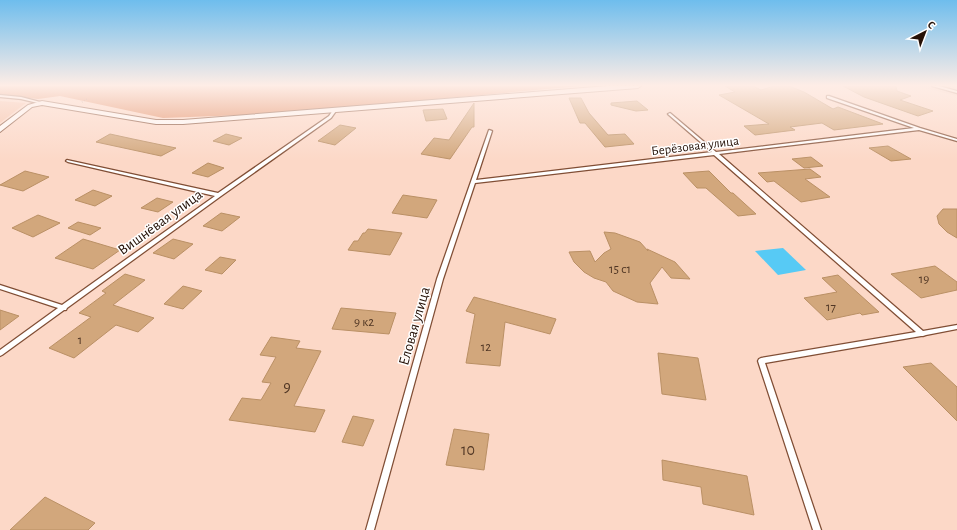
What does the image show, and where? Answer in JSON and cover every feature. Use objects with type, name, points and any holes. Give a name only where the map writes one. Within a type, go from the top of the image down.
[{"type":"street","points":[[0,130],[24,111]]},
{"type":"street","points":[[88,111],[156,122],[183,122],[337,111]]},
{"type":"lane","name":"Вишнёвая улица","points":[[0,353],[330,117],[334,111]]},
{"type":"lane","points":[[867,111],[919,129],[957,140]]},
{"type":"lane","points":[[670,114],[923,334]]},
{"type":"lane","name":"Берёзовая улица","points":[[474,182],[919,129]]},
{"type":"lane","name":"Еловая улица","points":[[370,530],[440,279],[490,132]]},
{"type":"lane","points":[[68,161],[219,195]]},
{"type":"lane","points":[[0,287],[64,308]]},
{"type":"lane","points":[[818,530],[761,361],[957,327]]},
{"type":"shaded area","points":[[0,111],[16,111],[0,123]]},
{"type":"shaded area","points":[[129,111],[306,111],[270,114],[163,118]]},
{"type":"water","points":[[783,248],[806,270],[778,275],[755,251]]},
{"type":"building","points":[[423,111],[444,111],[447,119],[426,121]]},
{"type":"building","points":[[469,111],[474,111],[474,127],[472,127],[450,159],[421,154],[434,138],[449,140]]},
{"type":"building","points":[[575,111],[588,111],[608,135],[625,134],[634,144],[605,147],[585,123],[580,123]]},
{"type":"building","points":[[746,111],[848,111],[883,124],[834,130],[822,123],[790,127],[795,130],[755,135],[744,126],[769,124]]},
{"type":"building","points":[[903,111],[933,111],[918,116]]},
{"type":"building","points":[[340,125],[356,128],[335,145],[318,141]]},
{"type":"building","points":[[110,134],[176,148],[161,156],[96,142]]},
{"type":"building","points":[[226,134],[242,138],[229,145],[213,141]]},
{"type":"building","points":[[888,146],[911,159],[891,161],[869,148]]},
{"type":"building","points":[[811,157],[823,166],[804,168],[792,159]]},
{"type":"building","points":[[208,163],[224,168],[208,177],[192,173]]},
{"type":"building","points":[[810,169],[821,177],[805,179],[830,197],[801,202],[774,181],[767,182],[758,173]]},
{"type":"building","points":[[25,171],[49,177],[23,191],[0,185]]},
{"type":"building","points":[[709,171],[731,193],[733,193],[756,214],[738,216],[706,188],[697,188],[683,173]]},
{"type":"building","points":[[93,190],[112,196],[95,206],[75,200]]},
{"type":"building","points":[[403,195],[437,200],[427,218],[392,213]]},
{"type":"building","points":[[157,198],[173,202],[158,212],[141,208]]},
{"type":"building","points":[[943,209],[957,209],[957,238],[947,232],[939,224],[937,216]]},
{"type":"building","points":[[221,213],[240,217],[222,231],[203,226]]},
{"type":"building","points":[[38,215],[60,223],[33,237],[12,228]]},
{"type":"building","points":[[78,222],[101,228],[90,235],[68,228]]},
{"type":"building","points":[[368,229],[402,233],[390,255],[348,250],[354,241],[358,241],[363,233],[365,233]]},
{"type":"building","points":[[604,232],[615,233],[640,242],[648,251],[647,249],[675,262],[690,279],[671,278],[662,267],[650,283],[658,304],[637,302],[613,291],[606,282],[594,278],[584,272],[574,262],[569,252],[590,251],[595,262],[604,253],[611,249]]},
{"type":"building","points":[[83,239],[120,250],[93,269],[55,258]]},
{"type":"building","points":[[173,239],[193,244],[174,259],[153,253]]},
{"type":"building","points":[[220,257],[236,260],[222,274],[205,270]]},
{"type":"building","points":[[935,266],[957,282],[957,290],[921,298],[891,274]]},
{"type":"building","points":[[125,274],[145,280],[113,305],[154,318],[138,332],[116,325],[74,358],[49,348],[91,317],[79,313],[106,293],[102,291]]},
{"type":"building","points":[[838,275],[879,312],[862,315],[860,313],[827,320],[804,298],[837,292],[822,278]]},
{"type":"building","points":[[183,286],[202,291],[183,309],[164,304]]},
{"type":"building","points":[[474,297],[556,319],[550,334],[505,322],[500,366],[466,363],[475,314],[466,311]]},
{"type":"building","points":[[341,308],[396,313],[389,334],[332,329]]},
{"type":"building","points":[[0,310],[19,316],[0,330]]},
{"type":"building","points":[[271,337],[300,341],[296,348],[321,351],[294,406],[325,410],[315,432],[229,420],[242,398],[261,400],[271,383],[262,382],[276,357],[260,355]]},
{"type":"building","points":[[658,353],[698,358],[706,400],[662,394]]},
{"type":"building","points":[[931,363],[957,387],[957,421],[903,367]]},
{"type":"building","points":[[353,416],[374,420],[363,446],[342,442]]},
{"type":"building","points":[[454,429],[489,434],[484,470],[446,465]]},
{"type":"building","points":[[662,460],[747,476],[754,515],[703,504],[701,487],[663,480]]},
{"type":"building","points":[[45,497],[95,523],[88,530],[10,530]]}]
